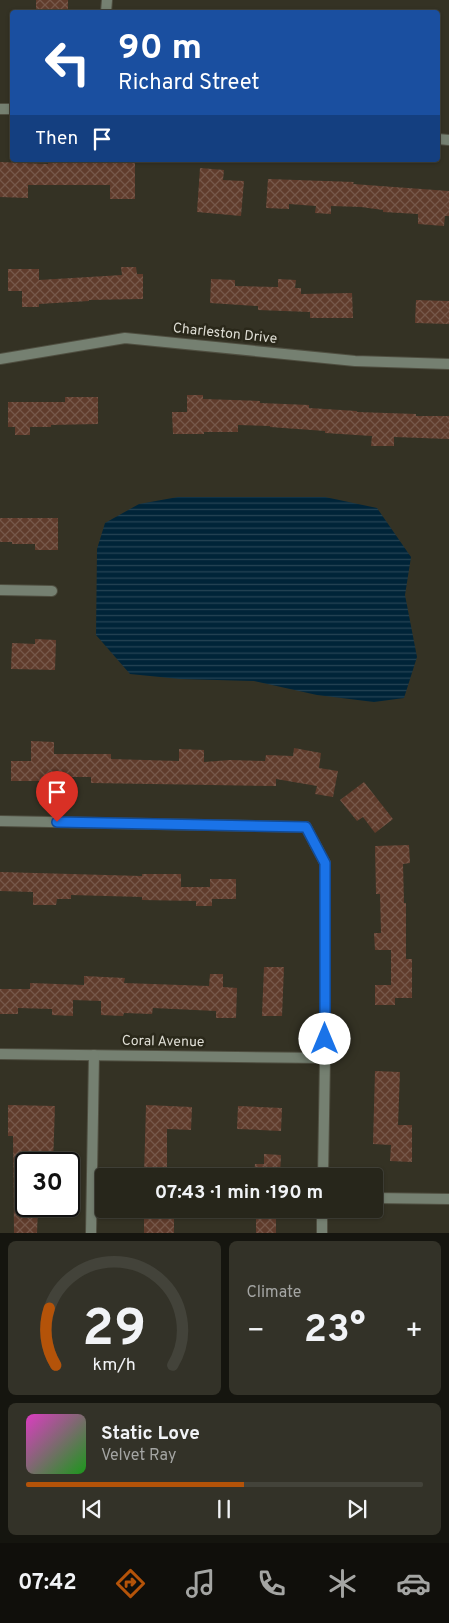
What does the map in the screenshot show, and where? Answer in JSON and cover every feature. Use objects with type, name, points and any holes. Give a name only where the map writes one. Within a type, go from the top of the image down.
[{"type":"street","name":"Charleston Drive","points":[[0,359],[126,338],[355,361],[449,364]]},
{"type":"street","points":[[0,590],[52,591]]},
{"type":"street","points":[[0,821],[306,827],[325,863],[323,1168]]},
{"type":"street","name":"Coral Avenue","points":[[0,1054],[325,1058]]},
{"type":"street","points":[[92,1233],[94,1055]]},
{"type":"street","points":[[383,1198],[449,1200]]},
{"type":"street","points":[[322,1218],[322,1233]]},
{"type":"water","points":[[178,497],[325,497],[377,508],[411,557],[405,595],[417,657],[404,698],[374,702],[317,695],[254,681],[180,679],[130,674],[96,635],[97,549],[105,523],[139,504]]},
{"type":"building","points":[[36,0],[68,0],[68,10],[36,10]]},
{"type":"building","points":[[0,162],[48,164],[48,162],[135,162],[135,199],[110,199],[110,185],[28,185],[28,198],[0,197]]},
{"type":"building","points":[[200,168],[224,170],[223,180],[244,181],[241,216],[197,212]]},
{"type":"building","points":[[268,179],[354,182],[353,184],[449,191],[449,216],[445,216],[444,226],[418,224],[418,214],[383,212],[383,210],[361,207],[331,206],[331,214],[315,213],[316,206],[289,204],[289,209],[266,208]]},
{"type":"building","points":[[121,267],[136,267],[137,274],[143,274],[143,299],[89,300],[39,304],[39,307],[22,307],[22,291],[8,291],[8,269],[39,269],[39,280],[122,275]]},
{"type":"building","points":[[211,279],[235,280],[235,286],[278,287],[278,279],[296,280],[295,288],[301,288],[301,294],[352,293],[353,318],[310,318],[310,312],[258,310],[258,306],[210,303]]},
{"type":"building","points":[[416,300],[449,301],[449,324],[415,323]]},
{"type":"building","points":[[187,395],[203,395],[203,399],[309,405],[309,408],[357,412],[449,416],[449,439],[394,437],[394,446],[371,446],[372,436],[325,433],[325,431],[270,426],[238,425],[238,432],[173,434],[172,412],[187,412]]},
{"type":"building","points":[[65,397],[98,397],[98,424],[30,427],[30,435],[15,435],[15,427],[8,427],[8,402],[65,402]]},
{"type":"building","points":[[0,518],[58,518],[58,550],[35,550],[35,544],[0,542]]},
{"type":"building","points":[[35,639],[56,640],[55,670],[11,669],[12,643],[35,644]]},
{"type":"building","points":[[31,741],[54,742],[54,754],[111,754],[111,759],[179,761],[179,749],[204,750],[204,762],[230,760],[265,761],[266,755],[293,756],[294,748],[321,753],[319,768],[338,771],[333,797],[315,794],[317,786],[276,779],[276,786],[91,783],[91,777],[54,777],[54,781],[11,781],[11,761],[31,761]]},
{"type":"building","points":[[364,782],[393,819],[375,833],[363,817],[357,821],[340,800]]},
{"type":"building","points":[[409,845],[410,863],[403,864],[404,903],[406,903],[406,959],[412,959],[412,998],[395,998],[395,1005],[375,1005],[375,985],[391,985],[391,950],[375,950],[374,933],[381,933],[380,894],[376,894],[375,846]]},
{"type":"building","points":[[0,872],[142,876],[142,874],[181,874],[181,887],[210,887],[210,879],[236,879],[236,899],[212,899],[212,906],[196,906],[196,901],[142,900],[142,897],[71,895],[71,899],[57,899],[56,905],[33,905],[33,892],[0,891]]},
{"type":"building","points":[[264,967],[284,967],[282,1016],[262,1016]]},
{"type":"building","points":[[210,974],[223,974],[223,987],[237,988],[236,1018],[216,1018],[216,1011],[153,1008],[152,1014],[124,1013],[123,1016],[101,1015],[101,1001],[73,1000],[73,1016],[52,1015],[52,1009],[18,1008],[18,1014],[0,1014],[0,989],[30,989],[30,983],[84,985],[84,976],[125,978],[124,983],[209,986]]},
{"type":"building","points":[[375,1071],[400,1072],[398,1125],[412,1125],[412,1162],[390,1161],[391,1145],[373,1144]]},
{"type":"building","points":[[8,1105],[55,1106],[53,1152],[15,1152],[15,1217],[38,1217],[37,1233],[14,1233],[13,1136],[8,1136]]},
{"type":"building","points":[[146,1105],[192,1107],[191,1130],[167,1129],[167,1168],[144,1168]]},
{"type":"building","points":[[238,1106],[282,1108],[281,1131],[237,1129]]},
{"type":"building","points":[[264,1154],[281,1155],[280,1168],[255,1168],[255,1164],[264,1164]]},
{"type":"building","points":[[144,1218],[174,1218],[174,1233],[144,1233]]},
{"type":"building","points":[[256,1218],[276,1218],[276,1233],[256,1233]]},
{"type":"route","points":[[57,822],[306,827],[325,863],[325,1039]]}]
